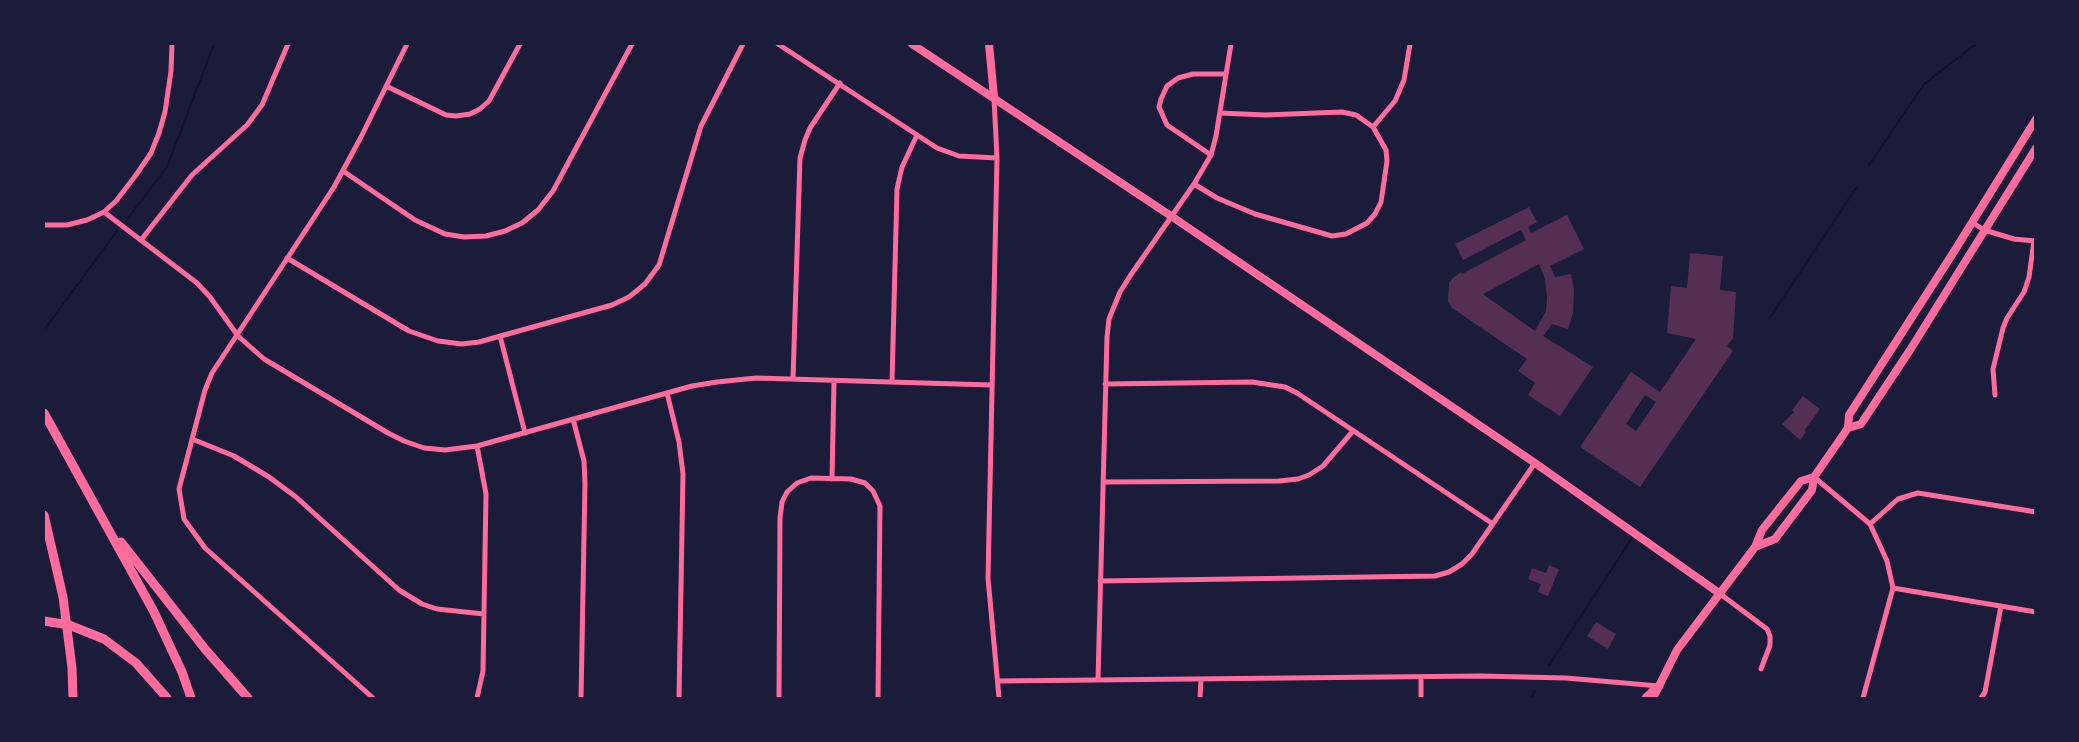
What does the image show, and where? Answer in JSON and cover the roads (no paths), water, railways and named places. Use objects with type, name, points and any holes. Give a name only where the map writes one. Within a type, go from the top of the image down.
[{"type":"highway","points":[[44,413],[154,612],[182,672],[191,699]]},
{"type":"highway","points":[[44,515],[63,597],[72,668],[73,699]]},
{"type":"highway","points":[[107,525],[205,649],[248,699]]},
{"type":"highway","points":[[44,621],[69,625],[104,639],[136,663],[168,699]]},
{"type":"highway","points":[[1646,699],[1659,686]]},
{"type":"main road","points":[[912,44],[1171,216],[1535,463],[1719,593]]},
{"type":"main road","points":[[989,44],[994,97]]},
{"type":"main road","points":[[1755,547],[1774,539],[1812,490],[1814,477],[1848,428],[1849,415],[2036,119]]},
{"type":"main road","points":[[1848,428],[1861,424],[2036,148]]},
{"type":"main road","points":[[1893,347],[1906,356]]},
{"type":"main road","points":[[1653,699],[1677,650],[1755,547],[1762,530],[1801,481],[1814,477]]},
{"type":"street","points":[[44,225],[67,225],[87,220],[104,212],[116,201],[136,175],[151,153],[165,112],[172,44]]},
{"type":"street","points":[[141,240],[192,175],[247,125],[262,105],[288,44]]},
{"type":"street","points":[[373,699],[205,548],[184,519],[179,489],[205,390],[212,373],[343,171],[407,44]]},
{"type":"street","points":[[386,87],[446,115],[470,114],[480,109],[489,100],[520,44]]},
{"type":"street","points":[[343,171],[416,220],[437,231],[464,237],[486,236],[505,231],[522,223],[538,210],[554,191],[632,44]]},
{"type":"street","points":[[287,258],[424,338],[462,344],[479,342],[612,306],[629,297],[645,284],[659,265],[701,126],[743,44]]},
{"type":"street","points":[[778,44],[937,148],[959,156],[997,158]]},
{"type":"street","points":[[1098,680],[1105,384],[1107,337],[1113,307],[1130,276],[1194,184],[1211,155],[1231,44]]},
{"type":"street","points":[[1373,127],[1395,101],[1404,80],[1410,44]]},
{"type":"street","points":[[1211,155],[1167,125],[1160,107],[1161,99],[1167,86],[1178,78],[1193,74],[1226,74]]},
{"type":"street","points":[[793,379],[800,158],[810,128],[840,83]]},
{"type":"street","points":[[994,97],[997,158],[988,578],[999,699]]},
{"type":"street","points":[[1194,184],[1217,198],[1255,214],[1332,236],[1346,234],[1367,223],[1381,202],[1387,161],[1386,150],[1373,127],[1356,115],[1342,112],[1264,115],[1220,113]]},
{"type":"street","points":[[892,382],[897,189],[902,167],[917,135]]},
{"type":"street","points":[[104,212],[197,284],[210,297],[238,336],[264,360],[404,441],[424,448],[445,450],[477,446],[667,393],[717,382],[756,378],[991,385]]},
{"type":"street","points":[[1972,222],[1984,230],[2014,239],[2035,241],[2024,292],[2003,328],[1994,369],[1995,395]]},
{"type":"street","points":[[500,336],[525,433]]},
{"type":"street","points":[[832,479],[834,381]]},
{"type":"street","points":[[1105,384],[1252,382],[1272,384],[1297,393],[1493,524]]},
{"type":"street","points":[[667,393],[679,441],[683,474],[679,699]]},
{"type":"street","points":[[573,419],[584,461],[585,484],[581,699]]},
{"type":"street","points":[[1103,482],[1298,479],[1323,466],[1353,431]]},
{"type":"street","points":[[192,439],[234,456],[296,497],[399,590],[414,599],[437,609],[484,614]]},
{"type":"street","points":[[477,446],[486,494],[483,671],[477,699]]},
{"type":"street","points":[[1100,581],[1427,578],[1449,572],[1472,554],[1535,463]]},
{"type":"street","points":[[1814,477],[1870,524],[1887,561],[1893,588],[1863,699]]},
{"type":"street","points":[[778,699],[782,501],[796,483],[811,478],[851,479],[865,483],[873,491],[880,506],[878,699]]},
{"type":"street","points":[[1870,524],[1898,499],[1918,493],[2036,512]]},
{"type":"street","points":[[1893,588],[2036,612]]},
{"type":"street","points":[[1719,593],[1767,629],[1770,645],[1761,669]]},
{"type":"street","points":[[1981,699],[1985,692],[2001,606]]},
{"type":"street","points":[[998,681],[1541,677],[1659,686]]},
{"type":"street","points":[[1200,699],[1201,678]]},
{"type":"street","points":[[1420,678],[1421,699]]},
{"type":"waterway","points":[[128,218],[167,167],[214,44]]},
{"type":"waterway","points":[[1869,165],[1924,84],[1976,44]]},
{"type":"waterway","points":[[1771,316],[1856,188]]},
{"type":"waterway","points":[[44,330],[117,231]]},
{"type":"waterway","points":[[1549,665],[1634,535]]},
{"type":"waterway","points":[[1531,698],[1535,690]]}]
